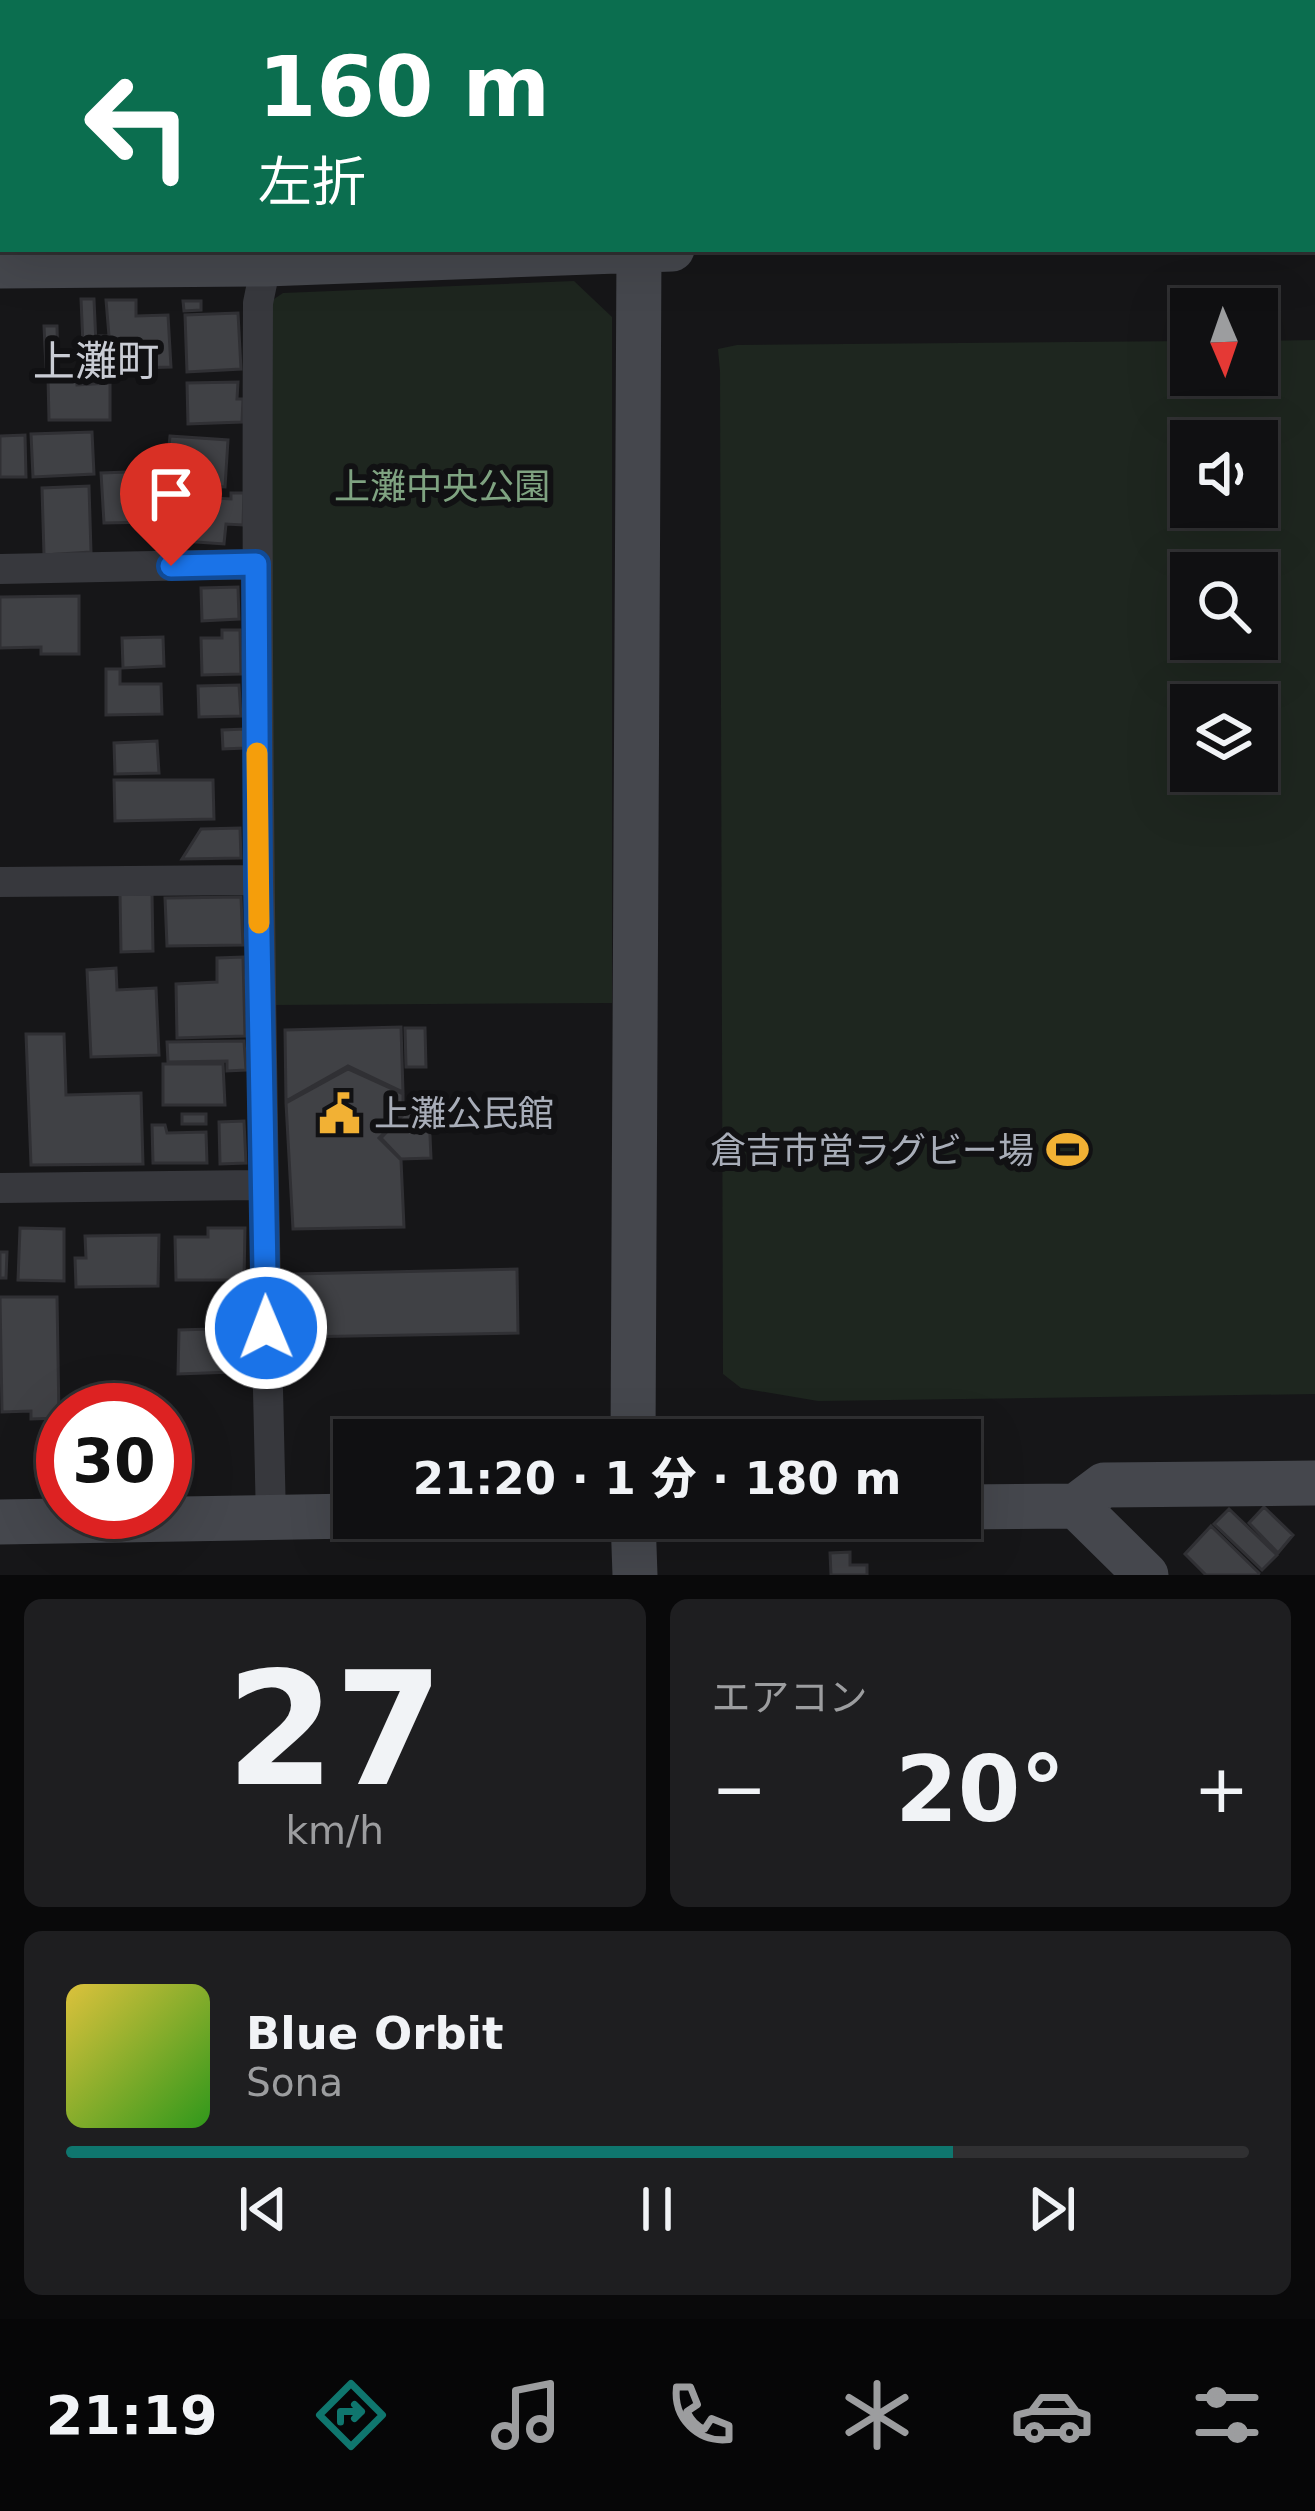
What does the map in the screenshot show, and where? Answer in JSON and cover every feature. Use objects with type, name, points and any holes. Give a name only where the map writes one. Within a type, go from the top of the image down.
[{"type":"street","points":[[0,266],[532,252]]},
{"type":"street","points":[[633,1419],[650,252]]},
{"type":"street","points":[[266,257],[258,303],[256,564],[271,1518]]},
{"type":"street","points":[[0,569],[256,564]]},
{"type":"street","points":[[0,882],[258,880]]},
{"type":"street","points":[[0,1188],[263,1185]]},
{"type":"street","points":[[981,1507],[1076,1506],[1105,1484],[1315,1484]]},
{"type":"street","points":[[1076,1506],[1146,1575]]},
{"type":"street","points":[[0,1522],[333,1517]]},
{"type":"street","points":[[634,1539],[635,1575]]},
{"type":"green space","name":"上灘中央公園","points":[[574,281],[612,317],[612,1003],[275,1005],[268,308],[283,293]]},
{"type":"green space","points":[[1315,340],[1315,1394],[818,1401],[741,1388],[723,1374],[718,349],[737,345],[1170,341],[1170,396],[1278,396],[1278,341]]},
{"type":"building","points":[[81,299],[94,299],[96,344],[83,345]]},
{"type":"building","points":[[106,300],[136,300],[136,316],[168,315],[171,367],[101,369],[99,336],[109,336]]},
{"type":"building","points":[[183,301],[201,301],[201,310],[184,311]]},
{"type":"building","points":[[238,313],[241,369],[187,372],[185,315]]},
{"type":"building","points":[[44,326],[57,326],[58,367],[46,368]]},
{"type":"building","points":[[76,377],[77,385],[110,383],[110,420],[49,420],[48,378]]},
{"type":"building","points":[[238,382],[242,422],[188,424],[187,383]]},
{"type":"building","points":[[92,432],[94,474],[33,477],[31,434]]},
{"type":"building","points":[[25,435],[26,477],[0,477],[0,436]]},
{"type":"building","points":[[170,436],[228,440],[225,487],[165,484]]},
{"type":"building","points":[[155,471],[156,522],[104,523],[101,473]]},
{"type":"building","points":[[89,486],[91,552],[44,555],[42,488]]},
{"type":"building","points":[[231,493],[244,493],[243,525],[226,524],[224,544],[168,540],[169,527],[163,526],[165,495],[231,499]]},
{"type":"building","points":[[238,587],[239,619],[202,621],[201,588]]},
{"type":"building","points":[[79,596],[79,654],[41,654],[41,647],[0,648],[0,597]]},
{"type":"building","points":[[222,630],[240,630],[241,674],[202,675],[201,638],[222,638]]},
{"type":"building","points":[[163,637],[164,666],[123,668],[122,638]]},
{"type":"building","points":[[106,669],[120,669],[120,684],[161,684],[162,714],[106,715]]},
{"type":"building","points":[[239,685],[241,716],[199,717],[198,686]]},
{"type":"building","points":[[245,729],[245,748],[223,749],[222,730]]},
{"type":"building","points":[[157,741],[159,773],[115,774],[114,743]]},
{"type":"building","points":[[114,780],[213,780],[214,819],[115,821]]},
{"type":"building","points":[[240,828],[241,858],[182,859],[201,829]]},
{"type":"building","points":[[120,894],[152,894],[153,951],[121,952]]},
{"type":"building","points":[[241,897],[243,945],[167,946],[165,898]]},
{"type":"building","points":[[243,957],[245,1036],[177,1038],[176,984],[217,982],[217,958]]},
{"type":"building","points":[[116,968],[117,990],[156,988],[159,1055],[91,1057],[87,970]]},
{"type":"building","points":[[401,1027],[403,1092],[348,1066],[286,1101],[285,1030]]},
{"type":"building","points":[[405,1028],[425,1028],[426,1067],[406,1067]]},
{"type":"building","points":[[26,1034],[64,1034],[66,1095],[141,1093],[143,1164],[31,1165]]},
{"type":"building","points":[[244,1041],[246,1070],[227,1071],[227,1061],[168,1062],[167,1042]]},
{"type":"building","points":[[163,1064],[223,1064],[225,1105],[163,1105]]},
{"type":"building","points":[[348,1069],[403,1094],[403,1114],[379,1138],[401,1160],[404,1227],[293,1229],[286,1103]]},
{"type":"building","points":[[405,1113],[429,1113],[431,1158],[401,1159],[381,1138]]},
{"type":"building","points":[[182,1114],[206,1114],[206,1124],[182,1124]]},
{"type":"building","points":[[244,1121],[246,1163],[220,1164],[219,1122]]},
{"type":"building","points":[[152,1125],[165,1125],[167,1133],[206,1132],[207,1163],[153,1163]]},
{"type":"building","points":[[20,1228],[64,1229],[64,1281],[18,1280]]},
{"type":"building","points":[[208,1228],[245,1228],[244,1280],[176,1280],[175,1237],[208,1237]]},
{"type":"building","points":[[159,1235],[158,1286],[76,1287],[75,1258],[86,1258],[85,1236]]},
{"type":"building","points":[[0,1252],[7,1252],[6,1278],[0,1278]]},
{"type":"building","points":[[517,1269],[518,1333],[296,1337],[295,1274]]},
{"type":"building","points":[[0,1297],[57,1297],[58,1383],[36,1383],[36,1419],[31,1419],[31,1411],[2,1412]]},
{"type":"building","points":[[210,1329],[209,1333],[232,1333],[233,1372],[178,1374],[179,1330]]},
{"type":"building","points":[[1264,1507],[1293,1535],[1278,1553],[1249,1523]]},
{"type":"building","points":[[1229,1509],[1277,1555],[1262,1570],[1214,1524]]},
{"type":"building","points":[[1211,1526],[1258,1575],[1206,1575],[1185,1554]]},
{"type":"building","points":[[850,1552],[850,1565],[867,1565],[867,1575],[831,1575],[830,1553]]},
{"type":"slow traffic","points":[[257,753],[259,923]]},
{"type":"place","name":"上灘公民館","points":[[340,1113]]},
{"type":"place","name":"倉吉市営ラグビー場","points":[[1068,1150]]},
{"type":"district","name":"上灘町","points":[[96,361]]},
{"type":"route","points":[[171,566],[256,564],[266,1328]]}]
